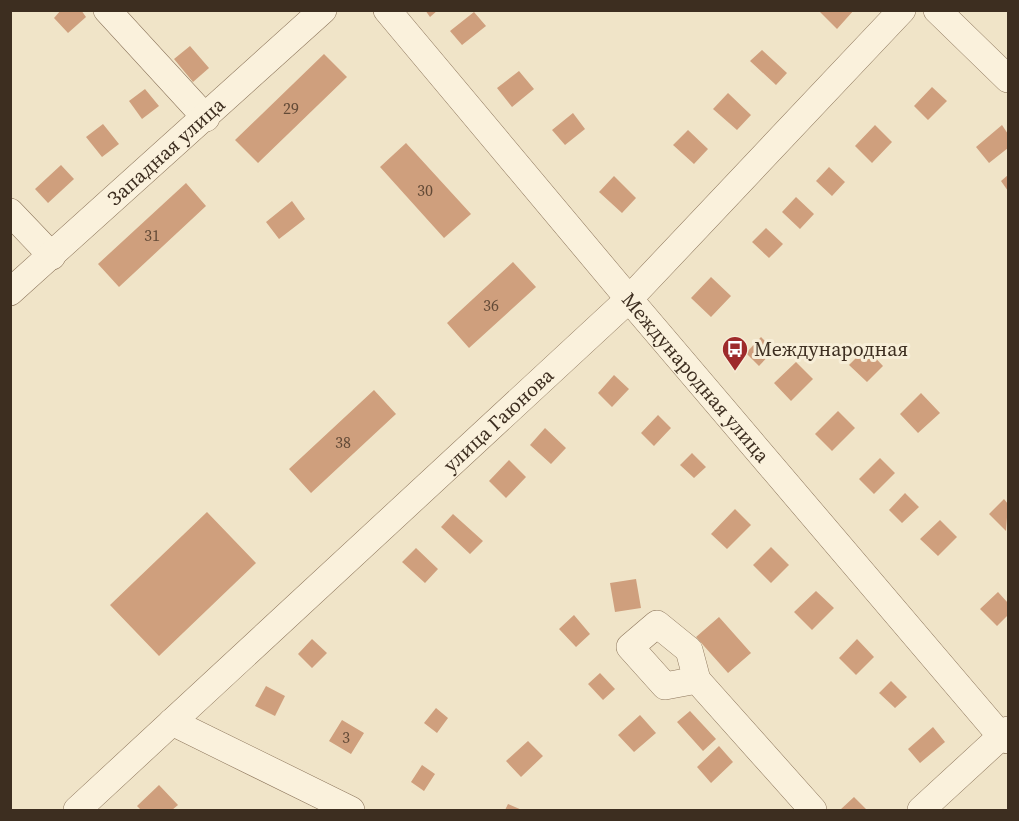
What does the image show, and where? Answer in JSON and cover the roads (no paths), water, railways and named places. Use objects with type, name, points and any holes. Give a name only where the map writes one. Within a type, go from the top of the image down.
[{"type":"street","points":[[107,10],[206,118]]},
{"type":"street","name":"Западная улица","points":[[10,292],[206,118],[323,10]]},
{"type":"street","name":"Международная улица","points":[[387,10],[629,299],[1006,735]]},
{"type":"street","name":"улица Гаюнова","points":[[77,810],[629,299],[902,10]]},
{"type":"street","points":[[937,10],[1008,79]]},
{"type":"street","points":[[10,212],[52,256]]},
{"type":"street","points":[[697,680],[813,810]]},
{"type":"street","points":[[172,722],[351,810]]},
{"type":"street","points":[[921,810],[1006,735]]},
{"type":"place","name":"Международная","points":[[735,372]]}]
